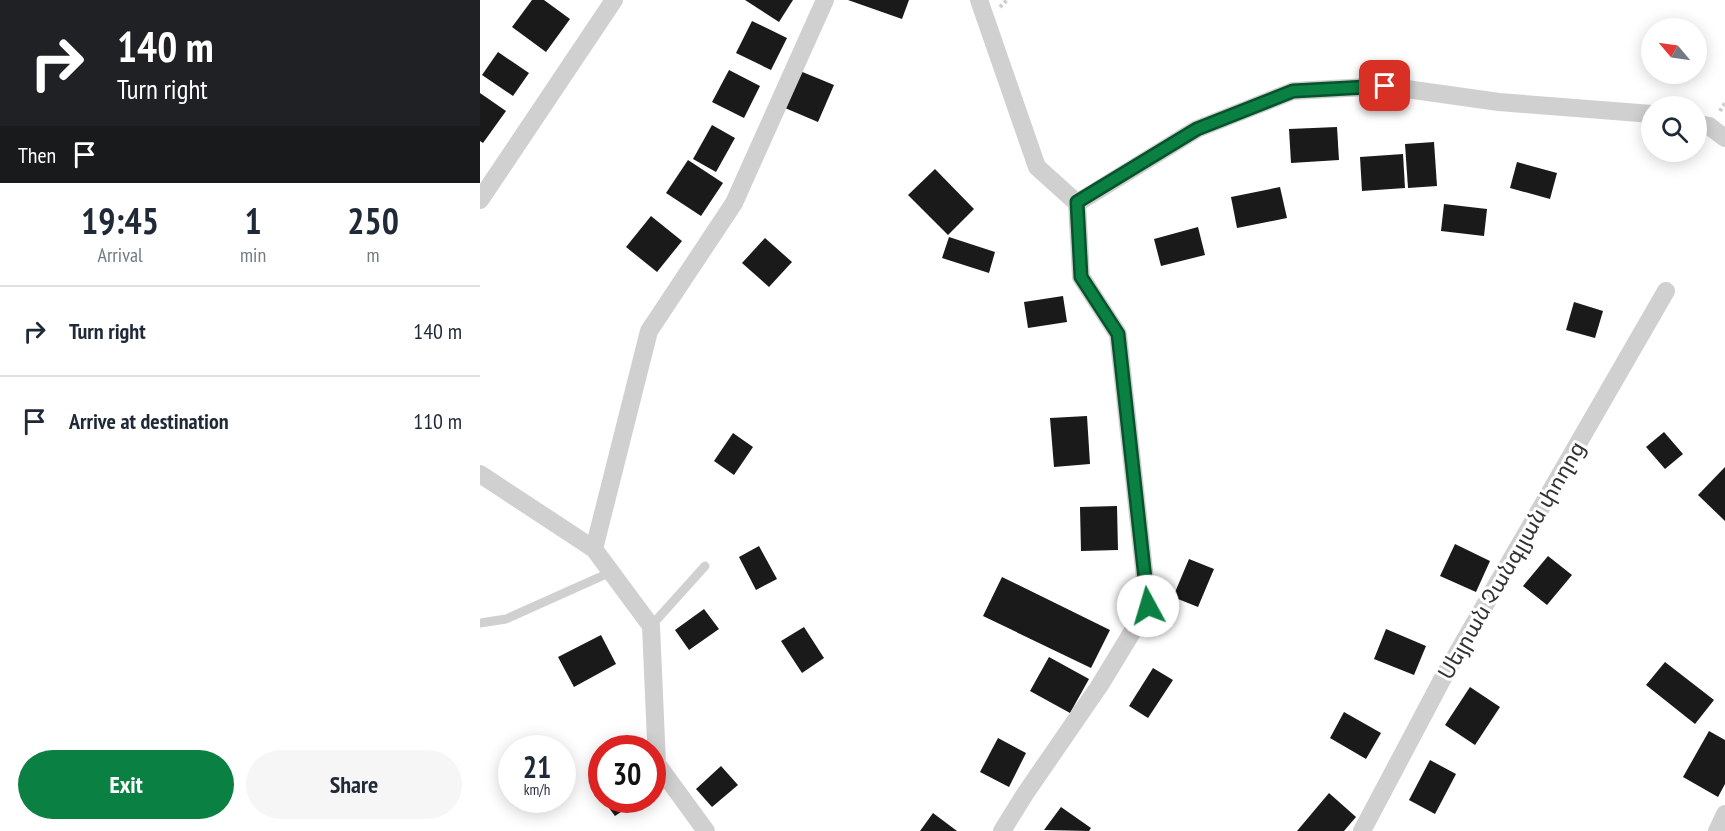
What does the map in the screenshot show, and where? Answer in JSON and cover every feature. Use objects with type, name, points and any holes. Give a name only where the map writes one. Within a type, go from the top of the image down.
[{"type":"street","points":[[480,201],[614,0]]},
{"type":"street","points":[[594,549],[649,331],[734,203],[825,0]]},
{"type":"street","points":[[979,0],[1036,167],[1077,202],[1081,277],[1118,334],[1148,606],[1100,685],[1002,831]]},
{"type":"street","points":[[1077,202],[1197,129],[1293,91],[1385,86],[1499,102],[1641,113]]},
{"type":"street","points":[[1707,126],[1725,138]]},
{"type":"street","name":"Սեյրան Չանգլյան փողոց","points":[[1362,831],[1444,676],[1666,291]]},
{"type":"street","points":[[480,474],[594,549],[651,626],[657,764],[706,831]]},
{"type":"street","points":[[1718,831],[1725,814]]},
{"type":"lane","points":[[651,626],[705,566]]},
{"type":"lane","points":[[480,623],[506,619],[611,572]]},
{"type":"building","points":[[532,0],[544,0],[570,19],[546,52],[512,27]]},
{"type":"building","points":[[745,0],[793,0],[779,22]]},
{"type":"building","points":[[848,0],[909,0],[902,19]]},
{"type":"building","points":[[752,21],[787,38],[771,70],[736,53]]},
{"type":"building","points":[[498,52],[529,73],[513,96],[482,75]]},
{"type":"building","points":[[729,70],[760,86],[744,118],[712,102]]},
{"type":"building","points":[[800,71],[834,85],[818,122],[785,108]]},
{"type":"building","points":[[480,93],[506,111],[483,143],[480,141]]},
{"type":"building","points":[[712,125],[735,138],[716,172],[693,159]]},
{"type":"building","points":[[1337,127],[1339,160],[1291,163],[1289,129]]},
{"type":"building","points":[[1434,142],[1437,186],[1408,188],[1405,144]]},
{"type":"building","points":[[1403,154],[1405,188],[1362,191],[1360,157]]},
{"type":"building","points":[[688,160],[723,183],[701,216],[666,193]]},
{"type":"building","points":[[1517,162],[1557,173],[1550,199],[1510,188]]},
{"type":"building","points":[[935,169],[974,209],[948,235],[908,195]]},
{"type":"building","points":[[1280,187],[1287,218],[1237,228],[1231,197]]},
{"type":"building","points":[[1444,204],[1487,209],[1484,236],[1441,231]]},
{"type":"building","points":[[651,216],[682,241],[657,272],[626,247]]},
{"type":"building","points":[[1198,227],[1205,255],[1161,266],[1154,239]]},
{"type":"building","points":[[949,237],[995,252],[989,273],[942,258]]},
{"type":"building","points":[[765,238],[792,262],[769,287],[742,263]]},
{"type":"building","points":[[1063,296],[1067,322],[1028,328],[1024,302]]},
{"type":"building","points":[[1574,302],[1603,311],[1595,338],[1566,330]]},
{"type":"building","points":[[1087,416],[1090,464],[1054,467],[1050,418]]},
{"type":"building","points":[[1664,432],[1683,454],[1665,469],[1646,447]]},
{"type":"building","points":[[733,433],[753,447],[734,475],[714,461]]},
{"type":"building","points":[[1725,467],[1725,521],[1698,495]]},
{"type":"building","points":[[1117,506],[1118,550],[1081,551],[1080,507]]},
{"type":"building","points":[[1455,544],[1490,561],[1476,592],[1440,576]]},
{"type":"building","points":[[759,546],[777,579],[756,590],[739,557]]},
{"type":"building","points":[[1548,556],[1572,575],[1547,605],[1523,586]]},
{"type":"building","points":[[1189,559],[1214,569],[1198,607],[1173,597]]},
{"type":"building","points":[[1002,577],[1110,630],[1091,668],[983,616]]},
{"type":"building","points":[[704,609],[719,629],[689,650],[675,630]]},
{"type":"building","points":[[804,627],[824,658],[802,673],[781,641]]},
{"type":"building","points":[[1386,629],[1426,646],[1414,675],[1374,659]]},
{"type":"building","points":[[601,635],[616,664],[574,687],[558,657]]},
{"type":"building","points":[[1049,657],[1089,679],[1070,713],[1030,691]]},
{"type":"building","points":[[1665,662],[1714,700],[1695,724],[1646,685]]},
{"type":"building","points":[[1153,668],[1173,680],[1148,718],[1129,706]]},
{"type":"building","points":[[1470,687],[1500,707],[1475,745],[1445,725]]},
{"type":"building","points":[[1344,712],[1381,733],[1366,759],[1330,738]]},
{"type":"building","points":[[1709,731],[1725,740],[1725,784],[1718,797],[1683,777]]},
{"type":"building","points":[[998,738],[1026,753],[1009,787],[980,772]]},
{"type":"building","points":[[1430,760],[1456,774],[1435,814],[1409,800]]},
{"type":"building","points":[[721,766],[738,785],[712,807],[696,789]]},
{"type":"building","points":[[1329,793],[1356,817],[1344,831],[1297,831]]},
{"type":"building","points":[[1061,807],[1091,828],[1089,831],[1044,830]]},
{"type":"building","points":[[933,813],[957,831],[920,831]]},
{"type":"route","points":[[1148,606],[1118,334],[1081,277],[1077,202],[1197,129],[1293,91],[1385,86]]}]
